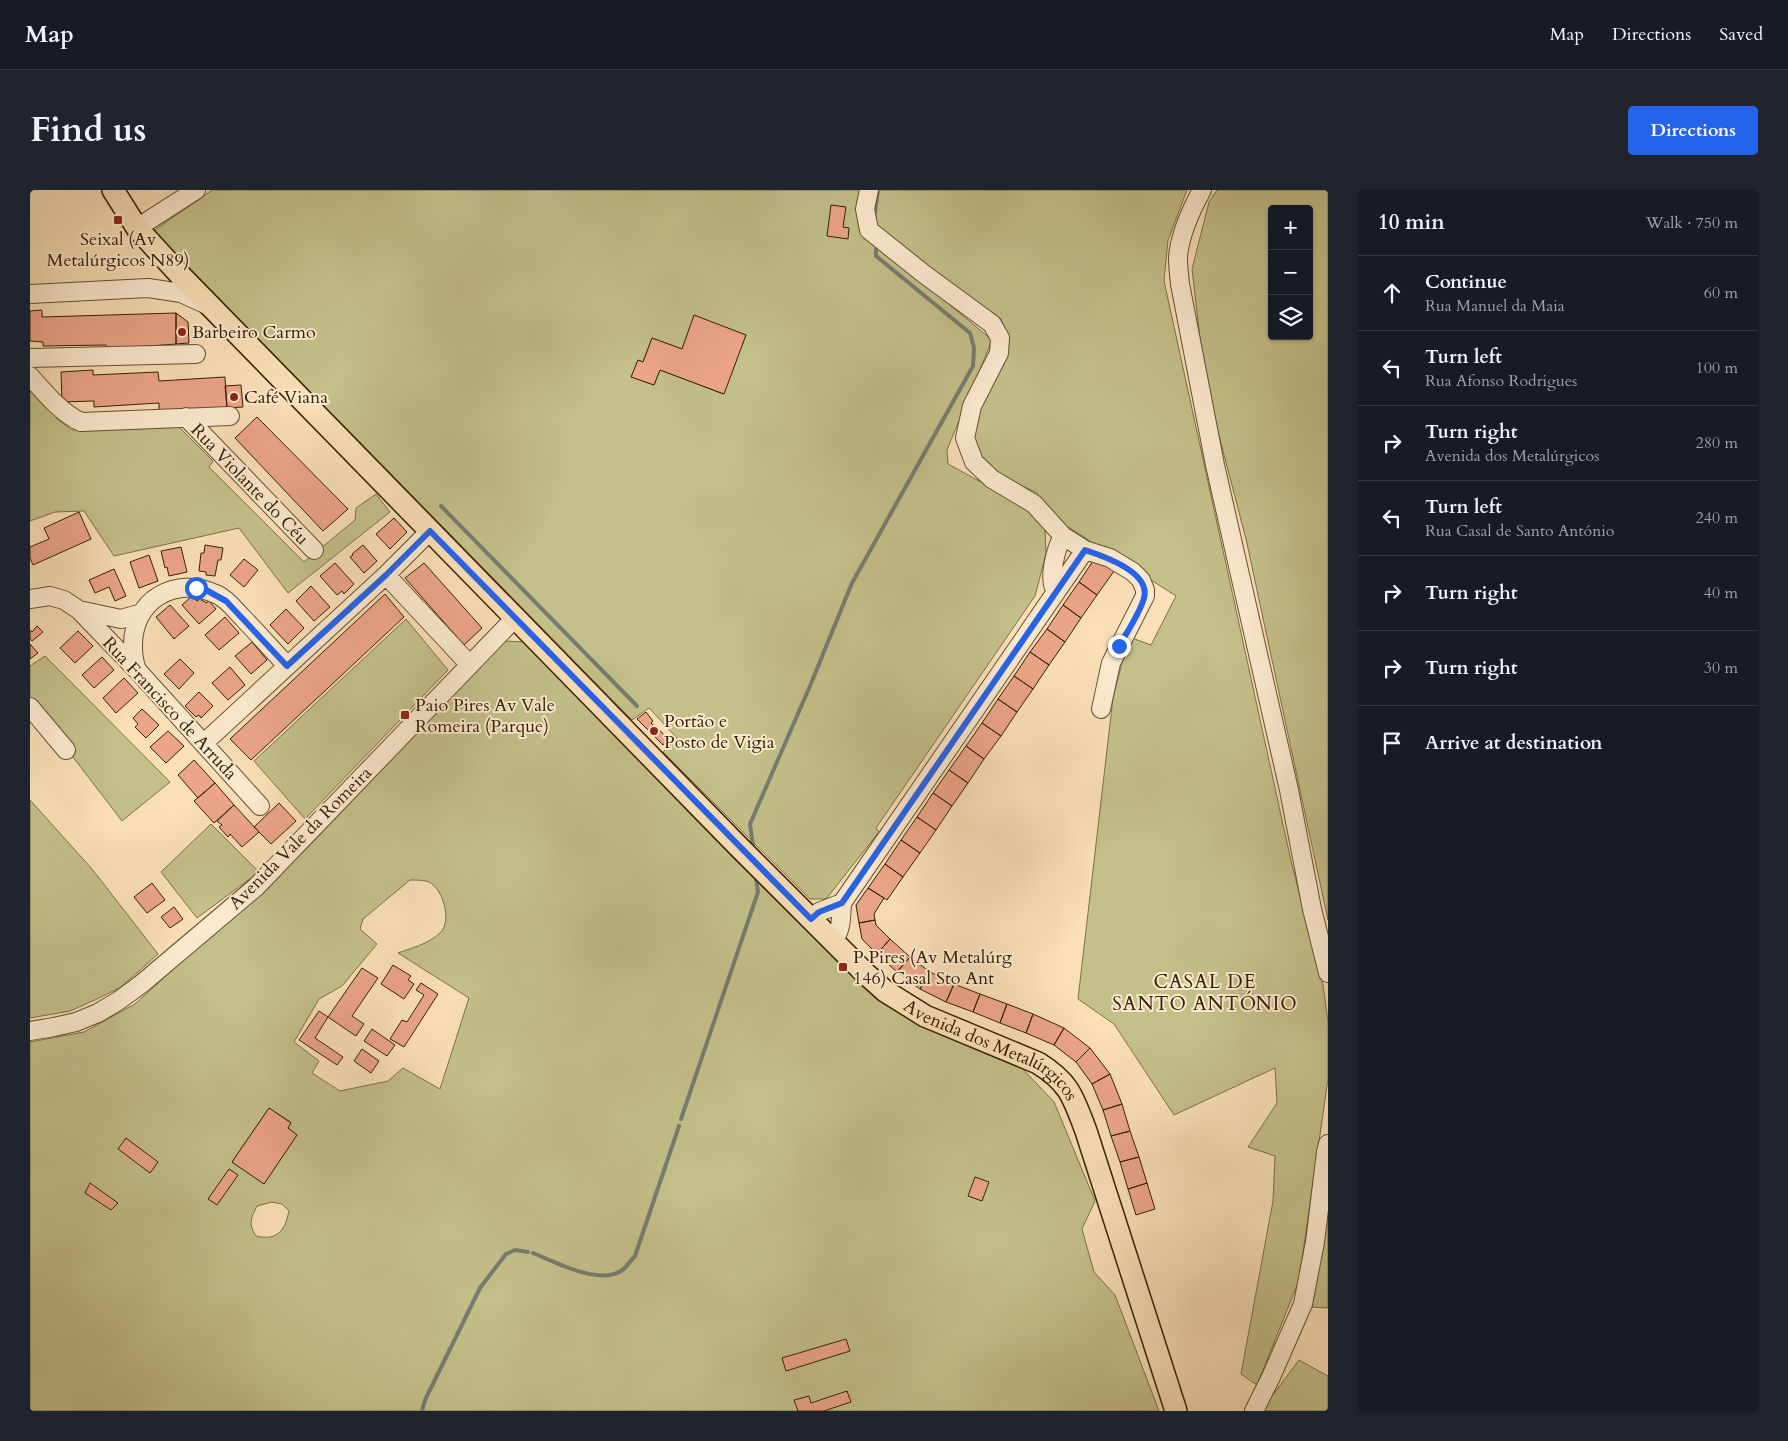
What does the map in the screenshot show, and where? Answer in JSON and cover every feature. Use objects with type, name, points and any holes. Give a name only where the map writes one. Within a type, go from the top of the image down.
[{"type":"main road","name":"Avenida dos Metalúrgicos","points":[[113,190],[137,228],[181,276],[866,974],[885,991],[906,1005],[946,1026],[1038,1062],[1053,1072],[1067,1086],[1075,1100],[1086,1130],[1176,1411]]},
{"type":"street","points":[[137,228],[196,190]]},
{"type":"street","points":[[869,190],[865,209],[869,230],[924,274],[992,324],[1000,338],[999,353],[972,406],[965,438],[974,462],[992,479],[1034,504],[1063,536],[1085,550],[1110,558],[1133,572],[1141,580],[1145,590],[1142,603],[1111,663],[1101,709]]},
{"type":"street","points":[[1202,190],[1192,209],[1183,234],[1178,256],[1180,284],[1215,465],[1289,790],[1312,909],[1328,973]]},
{"type":"street","points":[[148,288],[181,276]]},
{"type":"street","points":[[30,294],[148,288],[181,293],[212,308]]},
{"type":"street","points":[[30,358],[196,354]]},
{"type":"street","name":"Rua Violante do Céu","points":[[30,376],[47,396],[80,422],[230,416]]},
{"type":"street","name":"Rua Violante do Céu","points":[[186,418],[314,550]]},
{"type":"street","points":[[204,743],[386,575],[430,531]]},
{"type":"street","points":[[1056,591],[1052,583],[1056,550],[1063,536]]},
{"type":"street","points":[[833,941],[840,928],[842,903],[1085,550]]},
{"type":"street","points":[[386,575],[470,665]]},
{"type":"street","points":[[137,670],[134,664],[133,638],[142,613],[156,597],[183,587],[206,590],[226,601],[287,666]]},
{"type":"street","points":[[30,599],[50,596],[64,600],[79,610],[121,619],[142,613]]},
{"type":"street","name":"Rua Francisco de Arruda","points":[[79,610],[137,670],[260,806]]},
{"type":"street","name":"Avenida Vale da Romeira","points":[[30,1031],[83,1019],[118,1001],[140,985],[256,887],[515,618]]},
{"type":"street","points":[[30,707],[66,750]]},
{"type":"street","points":[[811,919],[819,912],[842,903]]},
{"type":"street","points":[[1254,1411],[1271,1378],[1303,1304],[1316,1242],[1328,1144]]},
{"type":"shaded area","points":[[212,190],[863,190],[859,229],[992,340],[947,450],[948,464],[1036,512],[1045,529],[1046,554],[1035,596],[876,828],[879,832],[826,899],[810,899],[663,752],[677,738],[649,708],[632,720],[158,239],[155,230]],"holes":[[[695,316],[746,335],[723,394],[660,370],[654,385],[632,377],[638,360],[643,362],[652,338],[682,349]]]},
{"type":"shaded area","points":[[877,190],[1187,190],[1168,240],[1164,281],[1291,861],[1323,985],[1328,1021],[1328,1079],[1299,1280],[1257,1385],[1241,1374],[1273,1201],[1275,1156],[1248,1147],[1277,1103],[1275,1068],[1174,1115],[1114,1024],[1078,999],[1113,698],[1127,643],[1132,638],[1151,645],[1176,596],[1051,516],[1037,493],[988,469],[982,462],[973,440],[976,415],[1006,351],[1009,339],[1001,319],[887,239],[872,220],[873,204]]},
{"type":"shaded area","points":[[1217,190],[1328,190],[1328,920],[1246,539],[1205,382],[1192,269],[1209,202]]},
{"type":"shaded area","points":[[30,388],[54,411],[57,419],[72,430],[179,427],[213,461],[209,467],[304,562],[355,520],[356,508],[376,494],[390,512],[288,593],[239,528],[114,556],[84,511],[55,512],[30,521]]},
{"type":"shaded area","points":[[406,619],[448,670],[305,819],[254,761]]},
{"type":"shaded area","points":[[504,641],[525,642],[789,910],[847,972],[905,1014],[1020,1066],[1054,1102],[1095,1201],[1082,1229],[1094,1272],[1115,1295],[1159,1411],[30,1411],[30,1042],[84,1032],[135,1004],[308,847]],"holes":[[[410,880],[427,881],[434,886],[445,906],[445,922],[444,928],[435,937],[398,953],[469,998],[440,1089],[403,1068],[388,1081],[340,1091],[312,1073],[319,1061],[294,1042],[319,999],[342,986],[377,944],[360,929],[363,919]],[[269,1108],[291,1122],[288,1128],[297,1135],[264,1184],[232,1162]],[[272,1202],[282,1204],[289,1211],[285,1224],[275,1236],[256,1236],[251,1221],[257,1206]]]},
{"type":"shaded area","points":[[45,656],[170,782],[122,821],[30,701],[30,666]]},
{"type":"shaded area","points":[[30,800],[92,869],[158,954],[121,987],[97,999],[70,1011],[30,1018]]},
{"type":"shaded area","points":[[211,824],[259,872],[197,918],[161,872]]},
{"type":"shaded area","points":[[1328,1205],[1328,1308],[1310,1307]]},
{"type":"shaded area","points":[[1299,1360],[1328,1376],[1328,1411],[1261,1411]]},
{"type":"building","points":[[831,205],[846,207],[843,227],[849,228],[848,239],[827,236]]},
{"type":"building","points":[[42,310],[42,317],[176,313],[176,344],[109,349],[106,345],[43,346],[43,342],[30,341],[30,311]]},
{"type":"building","name":"Barbeiro Carmo","points":[[176,313],[188,322],[189,343],[176,344]]},
{"type":"building","points":[[694,315],[746,335],[724,394],[660,370],[654,385],[631,377],[638,360],[643,362],[652,338],[682,349]]},
{"type":"building","points":[[93,370],[93,375],[158,372],[159,381],[225,377],[227,408],[159,410],[159,403],[94,407],[94,401],[62,402],[61,372]]},
{"type":"building","points":[[241,385],[243,407],[227,408],[225,386]]},
{"type":"building","points":[[257,417],[348,509],[323,531],[235,438]]},
{"type":"building","points":[[79,512],[91,539],[33,565],[30,558],[30,547],[49,539],[44,528]]},
{"type":"building","points":[[394,518],[407,532],[390,549],[376,534]]},
{"type":"building","points":[[205,545],[223,548],[221,560],[218,560],[215,576],[206,575],[206,572],[199,571],[201,553],[204,553]]},
{"type":"building","points":[[363,545],[377,561],[364,573],[350,557]]},
{"type":"building","points":[[181,547],[187,572],[169,576],[161,551]]},
{"type":"building","points":[[149,555],[158,581],[139,588],[130,562]]},
{"type":"building","points":[[1095,558],[1114,571],[1097,595],[1079,582]]},
{"type":"building","points":[[244,559],[258,570],[244,587],[230,575]]},
{"type":"building","points":[[335,563],[354,584],[344,594],[342,591],[337,595],[320,576]]},
{"type":"building","points":[[424,563],[482,628],[464,645],[405,578]]},
{"type":"building","points":[[114,569],[126,596],[115,601],[109,587],[95,593],[89,580]]},
{"type":"building","points":[[1079,582],[1097,595],[1081,618],[1063,605]]},
{"type":"building","points":[[311,586],[330,607],[314,621],[296,601]]},
{"type":"building","points":[[385,594],[404,617],[251,760],[230,739]]},
{"type":"building","points":[[192,596],[197,601],[201,598],[206,603],[209,601],[216,609],[199,624],[182,605]]},
{"type":"building","points":[[170,605],[189,626],[174,639],[156,617]]},
{"type":"building","points":[[1063,605],[1081,618],[1065,642],[1047,629]]},
{"type":"building","points":[[286,609],[304,628],[288,644],[270,625]]},
{"type":"building","points":[[225,617],[239,633],[219,650],[205,635]]},
{"type":"building","points":[[37,626],[43,632],[32,641],[30,639],[30,630],[32,632]]},
{"type":"building","points":[[1047,629],[1065,642],[1049,665],[1030,652]]},
{"type":"building","points":[[78,631],[93,646],[75,663],[60,648]]},
{"type":"building","points":[[252,642],[267,660],[251,674],[235,656]]},
{"type":"building","points":[[30,644],[38,653],[30,659]]},
{"type":"building","points":[[1030,652],[1049,665],[1033,689],[1014,676]]},
{"type":"building","points":[[102,657],[114,670],[94,688],[82,675]]},
{"type":"building","points":[[180,659],[194,673],[179,689],[164,674]]},
{"type":"building","points":[[230,667],[245,685],[228,700],[212,683]]},
{"type":"building","points":[[1014,676],[1033,689],[1017,712],[998,699]]},
{"type":"building","points":[[124,678],[138,693],[116,713],[103,698]]},
{"type":"building","points":[[199,692],[213,706],[201,718],[199,715],[196,717],[185,706]]},
{"type":"building","points":[[998,699],[1017,712],[1001,736],[982,723]]},
{"type":"building","points":[[142,709],[159,725],[146,738],[135,727],[138,724],[133,718]]},
{"type":"building","name":"Portão e Posto de Vigia","points":[[646,712],[653,721],[651,723],[668,738],[663,745],[637,719]]},
{"type":"building","points":[[982,723],[1001,736],[984,759],[966,746]]},
{"type":"building","points":[[168,731],[184,746],[166,763],[150,747]]},
{"type":"building","points":[[966,746],[984,759],[968,783],[949,770]]},
{"type":"building","points":[[194,760],[215,783],[198,798],[178,775]]},
{"type":"building","points":[[949,770],[968,783],[952,806],[933,793]]},
{"type":"building","points":[[215,783],[234,805],[214,823],[194,801]]},
{"type":"building","points":[[933,793],[952,806],[936,830],[917,817]]},
{"type":"building","points":[[279,803],[296,821],[271,844],[254,827]]},
{"type":"building","points":[[234,805],[259,832],[242,847],[230,834],[228,837],[219,827],[222,825],[217,821]]},
{"type":"building","points":[[917,817],[936,830],[920,853],[901,840]]},
{"type":"building","points":[[901,840],[920,853],[903,877],[885,864]]},
{"type":"building","points":[[885,864],[903,877],[887,900],[868,888]]},
{"type":"building","points":[[152,883],[165,900],[147,913],[134,897]]},
{"type":"building","points":[[868,888],[884,898],[874,914],[875,920],[859,923],[856,905]]},
{"type":"building","points":[[174,907],[183,919],[170,928],[161,917]]},
{"type":"building","points":[[875,920],[876,925],[890,939],[877,954],[862,939],[859,923]]},
{"type":"building","points":[[890,939],[910,957],[897,972],[877,954]]},
{"type":"building","points":[[910,957],[930,972],[920,989],[897,972]]},
{"type":"building","points":[[393,965],[411,976],[408,980],[414,984],[404,999],[381,984]]},
{"type":"building","points":[[362,968],[378,978],[352,1016],[364,1024],[356,1036],[328,1017]]},
{"type":"building","points":[[930,972],[954,984],[946,1002],[920,989]]},
{"type":"building","points":[[421,983],[438,994],[404,1047],[390,1039],[402,1020],[407,1022],[424,995],[416,990]]},
{"type":"building","points":[[954,984],[980,994],[973,1012],[946,1002]]},
{"type":"building","points":[[980,994],[1007,1004],[1000,1023],[973,1012]]},
{"type":"building","points":[[1007,1004],[1033,1014],[1026,1033],[1000,1023]]},
{"type":"building","points":[[319,1011],[328,1017],[315,1038],[343,1057],[337,1065],[299,1040]]},
{"type":"building","points":[[1033,1014],[1064,1028],[1054,1045],[1026,1033]]},
{"type":"building","points":[[1064,1028],[1090,1048],[1076,1062],[1054,1045]]},
{"type":"building","points":[[372,1029],[395,1045],[387,1056],[364,1041]]},
{"type":"building","points":[[1090,1048],[1110,1074],[1092,1084],[1076,1062]]},
{"type":"building","points":[[362,1049],[379,1061],[371,1073],[354,1061]]},
{"type":"building","points":[[1110,1074],[1122,1104],[1103,1110],[1092,1084]]},
{"type":"building","points":[[1122,1104],[1130,1131],[1111,1136],[1103,1110]]},
{"type":"building","points":[[269,1108],[291,1123],[288,1128],[297,1135],[264,1184],[232,1162]]},
{"type":"building","points":[[1130,1131],[1139,1157],[1120,1162],[1111,1136]]},
{"type":"building","points":[[126,1138],[158,1162],[150,1173],[118,1149]]},
{"type":"building","points":[[1139,1157],[1147,1183],[1128,1189],[1120,1162]]},
{"type":"building","points":[[229,1169],[238,1175],[217,1205],[208,1199]]},
{"type":"building","points":[[975,1177],[989,1182],[982,1201],[968,1196]]},
{"type":"building","points":[[90,1183],[118,1203],[111,1210],[85,1193]]},
{"type":"building","points":[[1147,1183],[1155,1209],[1136,1215],[1128,1189]]},
{"type":"building","points":[[846,1339],[850,1351],[786,1371],[782,1358]]},
{"type":"building","points":[[847,1391],[851,1402],[824,1411],[798,1411],[794,1400],[809,1396],[811,1403]]},
{"type":"waterway","points":[[874,219],[878,190]]},
{"type":"waterway","points":[[753,846],[750,824],[852,583],[973,366],[974,348],[970,333],[876,256],[876,249]]},
{"type":"waterway","points":[[441,506],[637,706]]},
{"type":"waterway","points":[[681,1119],[758,892],[756,878]]},
{"type":"waterway","points":[[533,1253],[589,1274],[612,1275],[623,1270],[635,1256],[679,1126]]},
{"type":"waterway","points":[[422,1411],[425,1400],[480,1288],[506,1254],[515,1250],[528,1252]]},
{"type":"place","name":"Seixal (Av Metalúrgicos N89)","points":[[118,220]]},
{"type":"place","name":"Barbeiro Carmo","points":[[182,332]]},
{"type":"place","name":"Café Viana","points":[[234,397]]},
{"type":"place","name":"Paio Pires Av Vale Romeira (Parque)","points":[[405,715]]},
{"type":"place","name":"Portão e Posto de Vigia","points":[[654,731]]},
{"type":"place","name":"P Pires (Av Metalúrg 146) Casal Sto Ant","points":[[843,967]]},
{"type":"district","name":"CASAL DE SANTO ANTÓNIO","points":[[1205,992]]},
{"type":"route","points":[[196,588],[220,596],[226,601],[287,666],[386,575],[430,531],[811,919],[815,914],[842,903],[1085,550],[1110,558],[1133,572],[1141,580],[1145,590],[1142,603],[1119,646]]}]
